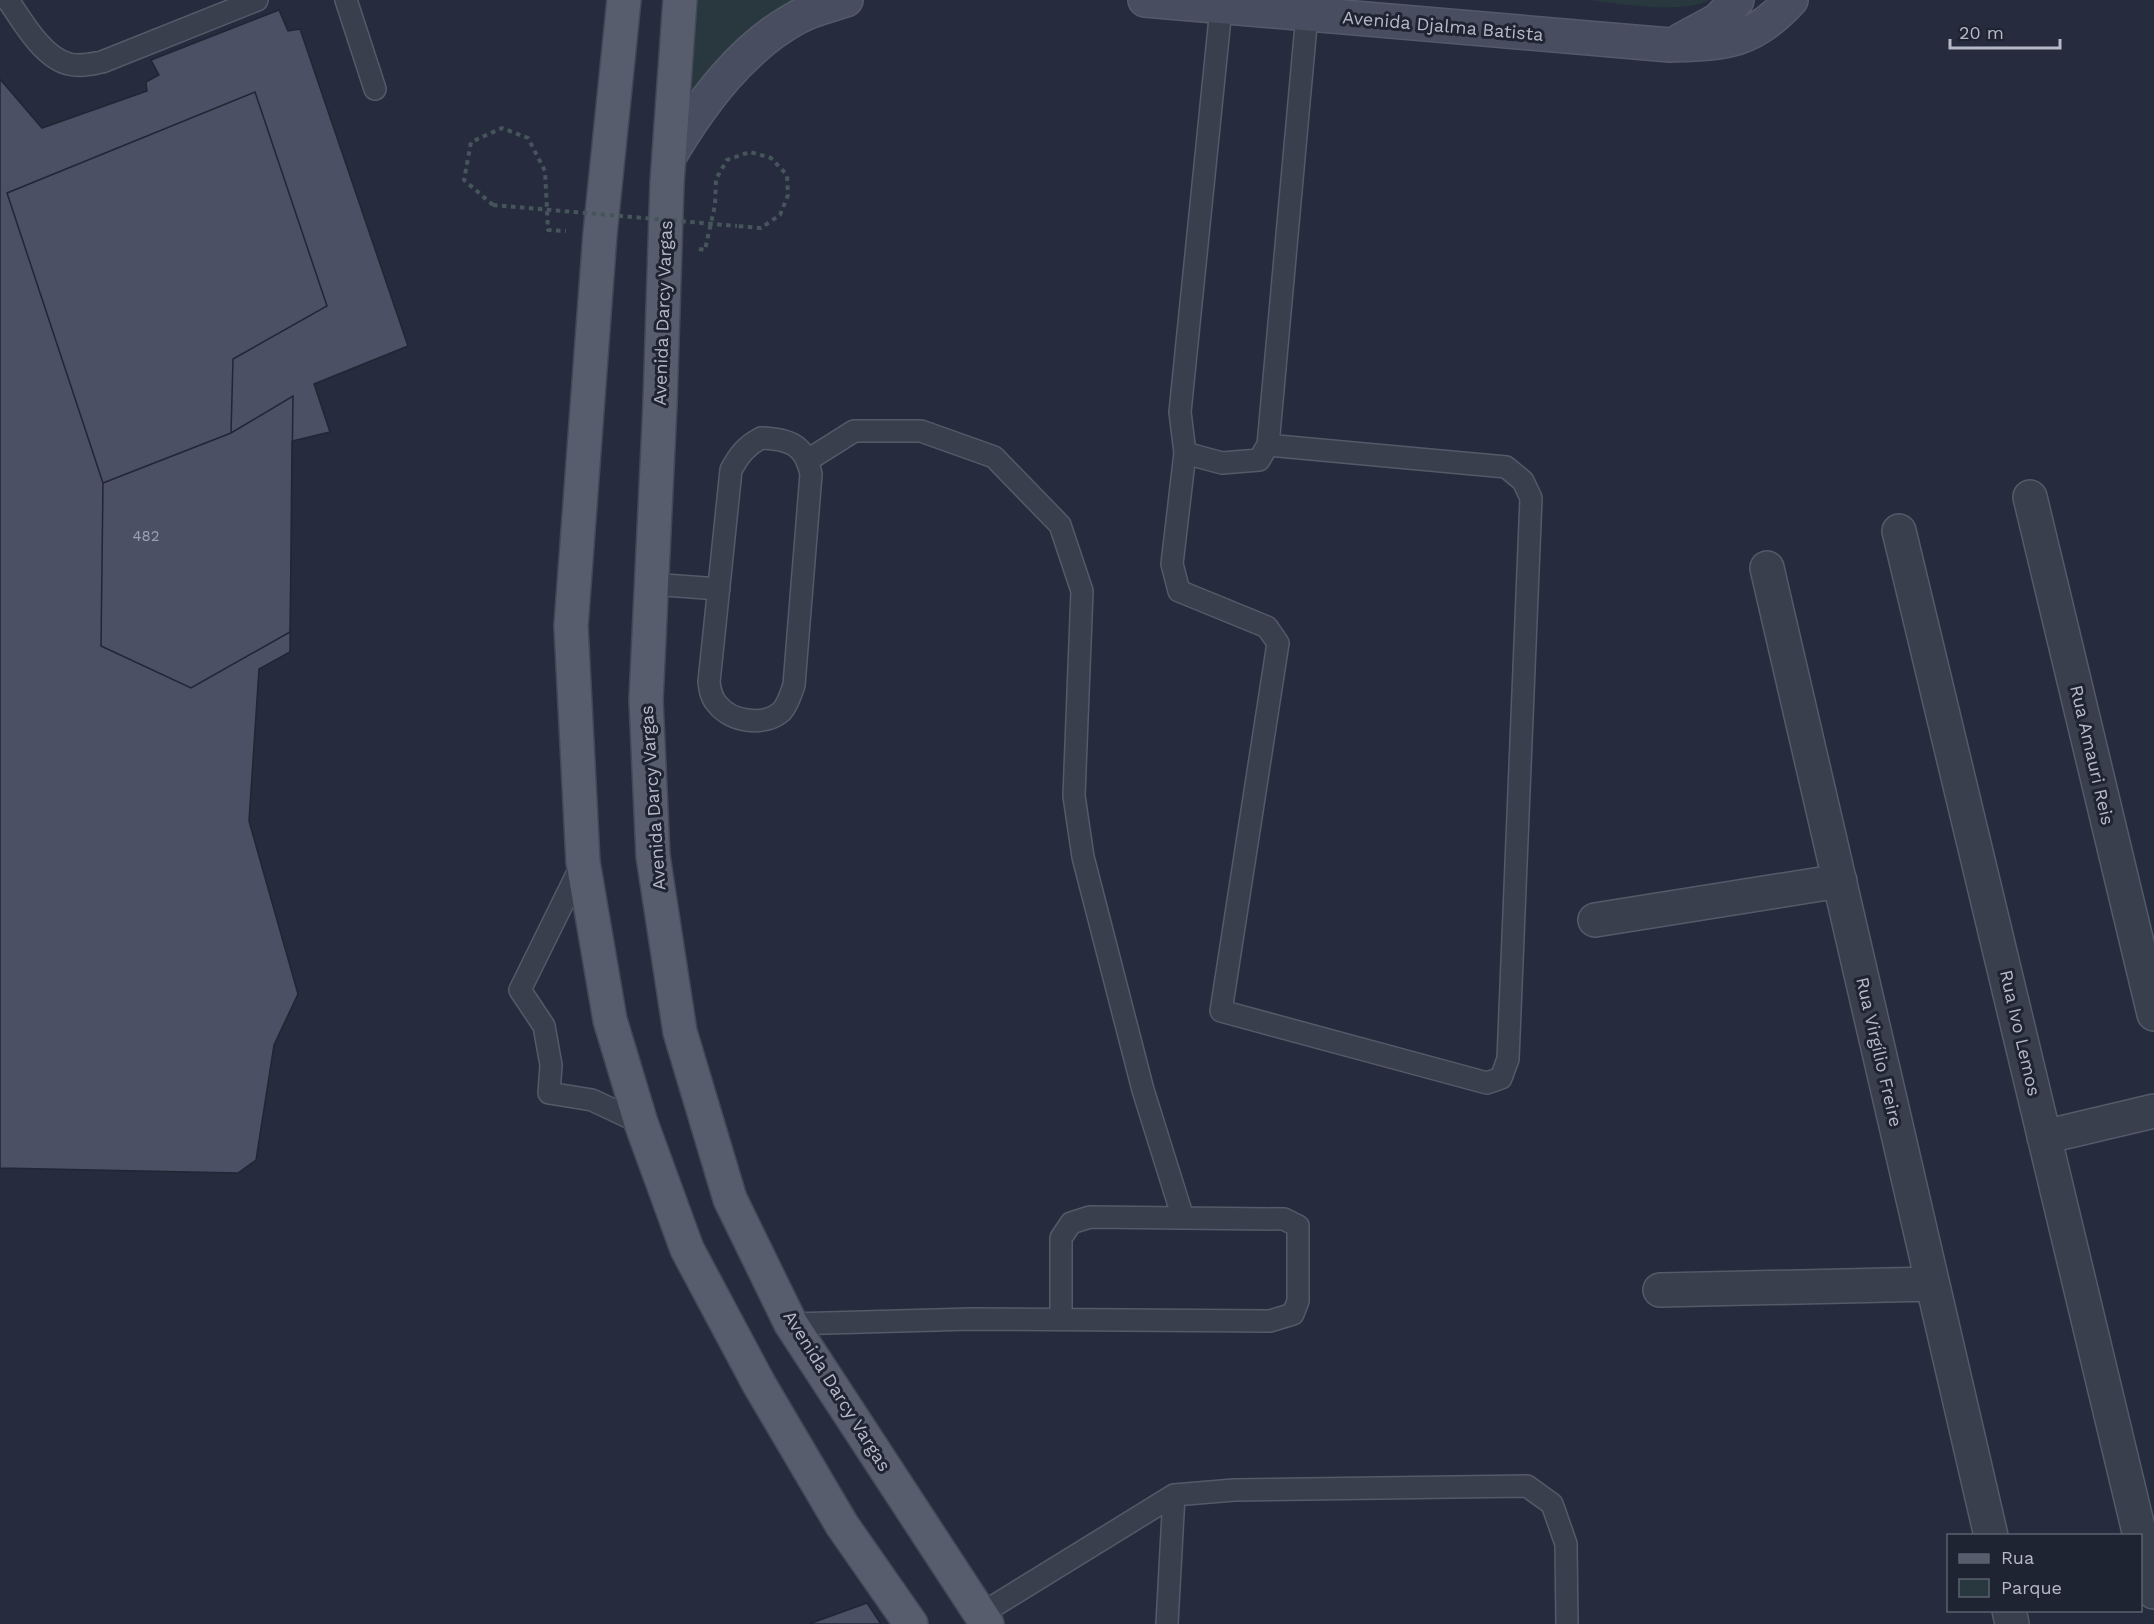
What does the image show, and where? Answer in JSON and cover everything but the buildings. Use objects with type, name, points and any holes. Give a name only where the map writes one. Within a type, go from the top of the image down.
[{"type":"main road","points":[[624,0],[600,234],[571,626],[583,862],[610,1020],[641,1123],[687,1250],[759,1384],[842,1525],[911,1624]]},
{"type":"main road","name":"Avenida Darcy Vargas","points":[[680,0],[669,156],[646,700],[653,856],[680,1032],[730,1199],[791,1324],[984,1619]]},
{"type":"main road","points":[[669,156],[721,81],[758,45],[799,16],[846,0]]},
{"type":"main road","name":"Avenida Djalma Batista","points":[[1145,0],[1670,45],[1719,43],[1754,32],[1791,0]]},
{"type":"main road","points":[[1670,45],[1718,20],[1737,0]]},
{"type":"street","name":"Rua Amauri Reis","points":[[2030,497],[2154,1014]]},
{"type":"street","name":"Rua Ivo Lemos","points":[[1899,531],[2140,1534]]},
{"type":"street","name":"Rua Virgílio Freire","points":[[1767,568],[1991,1534]]},
{"type":"street","points":[[1595,920],[1840,882]]},
{"type":"street","points":[[2044,1137],[2154,1111]]},
{"type":"street","points":[[1660,1290],[1932,1284]]},
{"type":"street","name":"Rua Ivo Lemos","points":[[2142,1544],[2154,1592]]},
{"type":"lane","points":[[8,0],[34,39],[62,62],[70,65],[102,62],[257,0]]},
{"type":"lane","points":[[346,0],[375,89]]},
{"type":"lane","points":[[1221,8],[1180,412],[1185,453],[1172,564],[1179,591],[1267,627],[1278,643],[1221,1011],[1487,1083],[1502,1078],[1508,1059],[1531,498],[1523,481],[1506,467],[1268,445]]},
{"type":"lane","points":[[1185,453],[1222,463],[1259,460],[1268,445],[1307,14]]},
{"type":"lane","points":[[808,460],[854,431],[921,431],[994,457],[1060,525],[1082,591],[1074,796],[1083,857],[1143,1090],[1183,1218]]},
{"type":"lane","points":[[761,438],[790,442],[801,450],[808,460],[812,474],[794,685],[783,710],[772,718],[760,721],[731,715],[718,706],[711,694],[709,682],[718,590],[731,470],[738,457],[748,446],[761,438]]},
{"type":"lane","points":[[651,584],[718,590]]},
{"type":"lane","points":[[583,862],[520,990],[544,1026],[551,1065],[549,1093],[592,1100],[641,1123]]},
{"type":"lane","points":[[791,1324],[971,1319],[1270,1321],[1293,1314],[1298,1301],[1298,1226],[1284,1219],[1090,1217],[1071,1223],[1061,1238],[1060,1319]]},
{"type":"lane","points":[[984,1619],[1174,1495],[1234,1490],[1527,1486],[1552,1504],[1566,1544],[1568,1624]]},
{"type":"lane","points":[[1167,1624],[1174,1495]]},
{"type":"path","points":[[600,234],[548,230],[545,171],[528,138],[502,128],[471,142],[464,180],[493,205],[737,226],[761,228],[780,215],[788,195],[787,175],[771,158],[750,152],[727,160],[716,179],[716,205],[705,250],[665,246]]},
{"type":"green space","points":[[698,0],[804,0],[687,104]]},
{"type":"green space","points":[[1586,0],[1709,0],[1682,7],[1666,7]]}]
